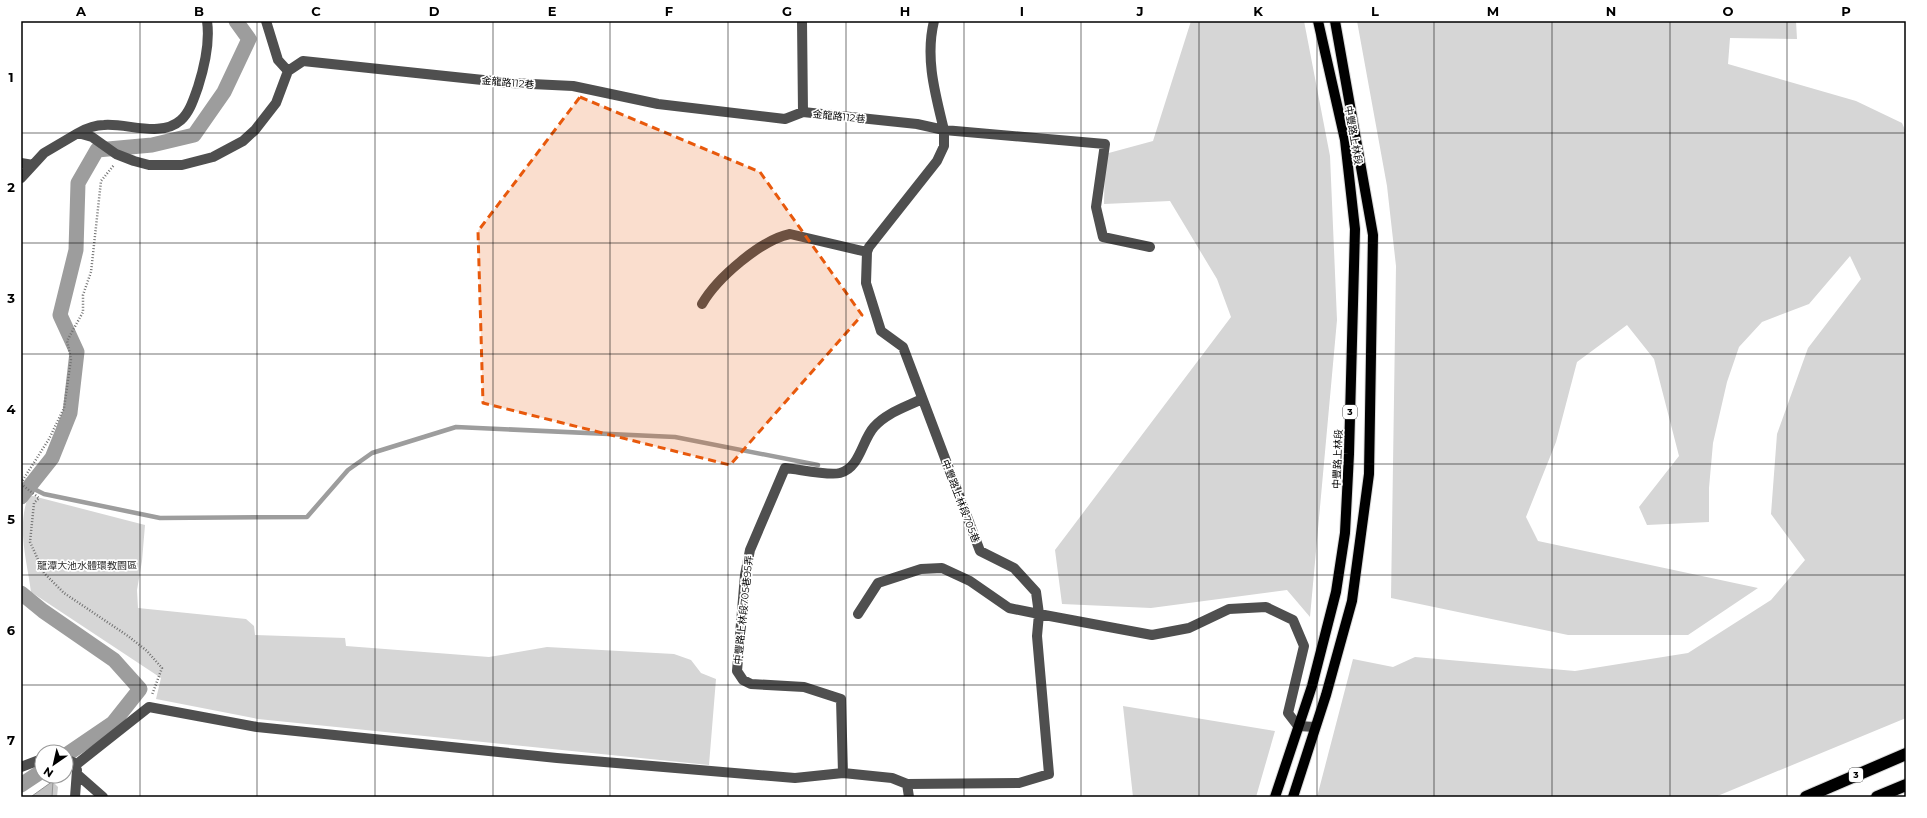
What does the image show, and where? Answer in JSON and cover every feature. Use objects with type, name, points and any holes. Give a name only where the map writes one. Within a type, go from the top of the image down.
[{"type":"highway","name":"3","points":[[1806,797],[1906,754]]},
{"type":"highway","points":[[1878,797],[1906,785]]},
{"type":"main road","name":"中豐路上林段","points":[[1276,797],[1312,686],[1336,592],[1345,533],[1349,454],[1355,229],[1345,140],[1318,21]]},
{"type":"main road","name":"中豐路上林段","points":[[1293,797],[1352,601],[1369,474],[1373,235],[1335,21]]},
{"type":"street","points":[[21,178],[44,153],[90,127],[106,124],[161,129],[181,120],[191,105],[200,79],[209,31],[207,21]]},
{"type":"street","points":[[78,133],[92,137],[118,155],[149,164],[182,165],[213,157],[228,150],[243,141],[267,117],[283,88],[288,71],[278,60],[266,21]]},
{"type":"street","points":[[802,21],[803,112]]},
{"type":"street","points":[[702,304],[708,292],[735,266],[780,236],[790,234],[867,252],[869,247],[937,161],[944,146],[944,130],[931,76],[930,37],[934,21]]},
{"type":"street","name":"金龍路112巷","points":[[288,71],[303,61],[511,83],[573,86],[658,104],[785,119],[803,112],[917,124],[944,130],[1105,144],[1096,207],[1103,237],[1150,247]]},
{"type":"street","points":[[21,163],[33,165]]},
{"type":"street","name":"中豐路上林段705巷","points":[[867,252],[866,283],[881,331],[903,347],[980,551],[1014,568],[1036,592],[1039,614],[1037,636],[1049,774],[1019,783],[907,784]]},
{"type":"street","name":"中豐路上林段705巷95弄","points":[[843,773],[841,699],[804,687],[751,684],[743,680],[737,671],[745,575],[750,550],[785,468],[831,473],[840,473],[848,470],[854,463],[873,428],[882,419],[922,399]]},
{"type":"street","points":[[858,614],[878,583],[921,569],[942,568],[970,581],[1009,608],[1152,635],[1189,628],[1229,609],[1266,607],[1293,620],[1304,646],[1288,713],[1298,726],[1315,727]]},
{"type":"street","points":[[77,764],[149,707],[257,727],[557,758],[795,778],[843,773],[892,778],[907,784],[909,797]]},
{"type":"street","points":[[21,767],[34,762]]},
{"type":"street","points":[[75,797],[78,775],[77,764]]},
{"type":"street","points":[[78,775],[103,797]]},
{"type":"path","points":[[118,155],[101,181],[91,272],[83,295],[83,312],[68,341],[71,359],[64,408],[49,439],[21,484],[39,498],[34,503],[30,542],[44,573],[64,593],[128,636],[147,651],[162,668],[149,707]]},
{"type":"highlighted area","points":[[580,97],[760,172],[862,315],[730,465],[483,403],[478,231]]},
{"type":"green space","points":[[1191,21],[1304,21],[1330,156],[1337,320],[1310,617],[1287,590],[1151,608],[1062,604],[1055,550],[1231,317],[1217,279],[1170,201],[1104,204],[1105,154],[1153,141]]},
{"type":"green space","points":[[1357,21],[1796,21],[1797,39],[1730,38],[1728,64],[1856,101],[1902,123],[1906,132],[1906,718],[1715,797],[1317,797],[1353,659],[1393,667],[1415,657],[1575,671],[1688,653],[1771,600],[1805,560],[1771,514],[1777,434],[1808,348],[1861,279],[1850,256],[1809,304],[1762,322],[1739,347],[1727,382],[1713,443],[1709,488],[1709,522],[1647,525],[1639,507],[1679,456],[1654,359],[1627,325],[1577,362],[1556,442],[1526,517],[1538,541],[1758,588],[1688,635],[1568,635],[1391,598],[1396,266],[1387,186]]},
{"type":"green space","name":"龍潭大池水體環教園區","points":[[29,495],[145,525],[142,561],[137,590],[138,608],[246,619],[254,626],[255,635],[345,638],[346,646],[489,657],[547,647],[674,654],[691,660],[701,673],[716,679],[709,765],[258,719],[156,699],[161,678],[31,592],[23,531],[25,507]]},
{"type":"green space","points":[[1123,706],[1275,731],[1256,797],[1133,797]]},
{"type":"building","points":[[49,784],[53,784],[52,797],[32,796]]},
{"type":"waterway","points":[[21,497],[52,458],[70,413],[77,352],[60,315],[76,250],[78,183],[97,150],[152,145],[194,135],[224,92],[249,39],[236,21]]},
{"type":"waterway","points":[[30,487],[44,494],[160,518],[307,517],[348,470],[372,453],[456,427],[675,437],[818,465]]},
{"type":"waterway","points":[[21,593],[43,611],[114,660],[140,689],[113,723],[74,750]]},
{"type":"waterway","points":[[21,785],[34,776]]}]
